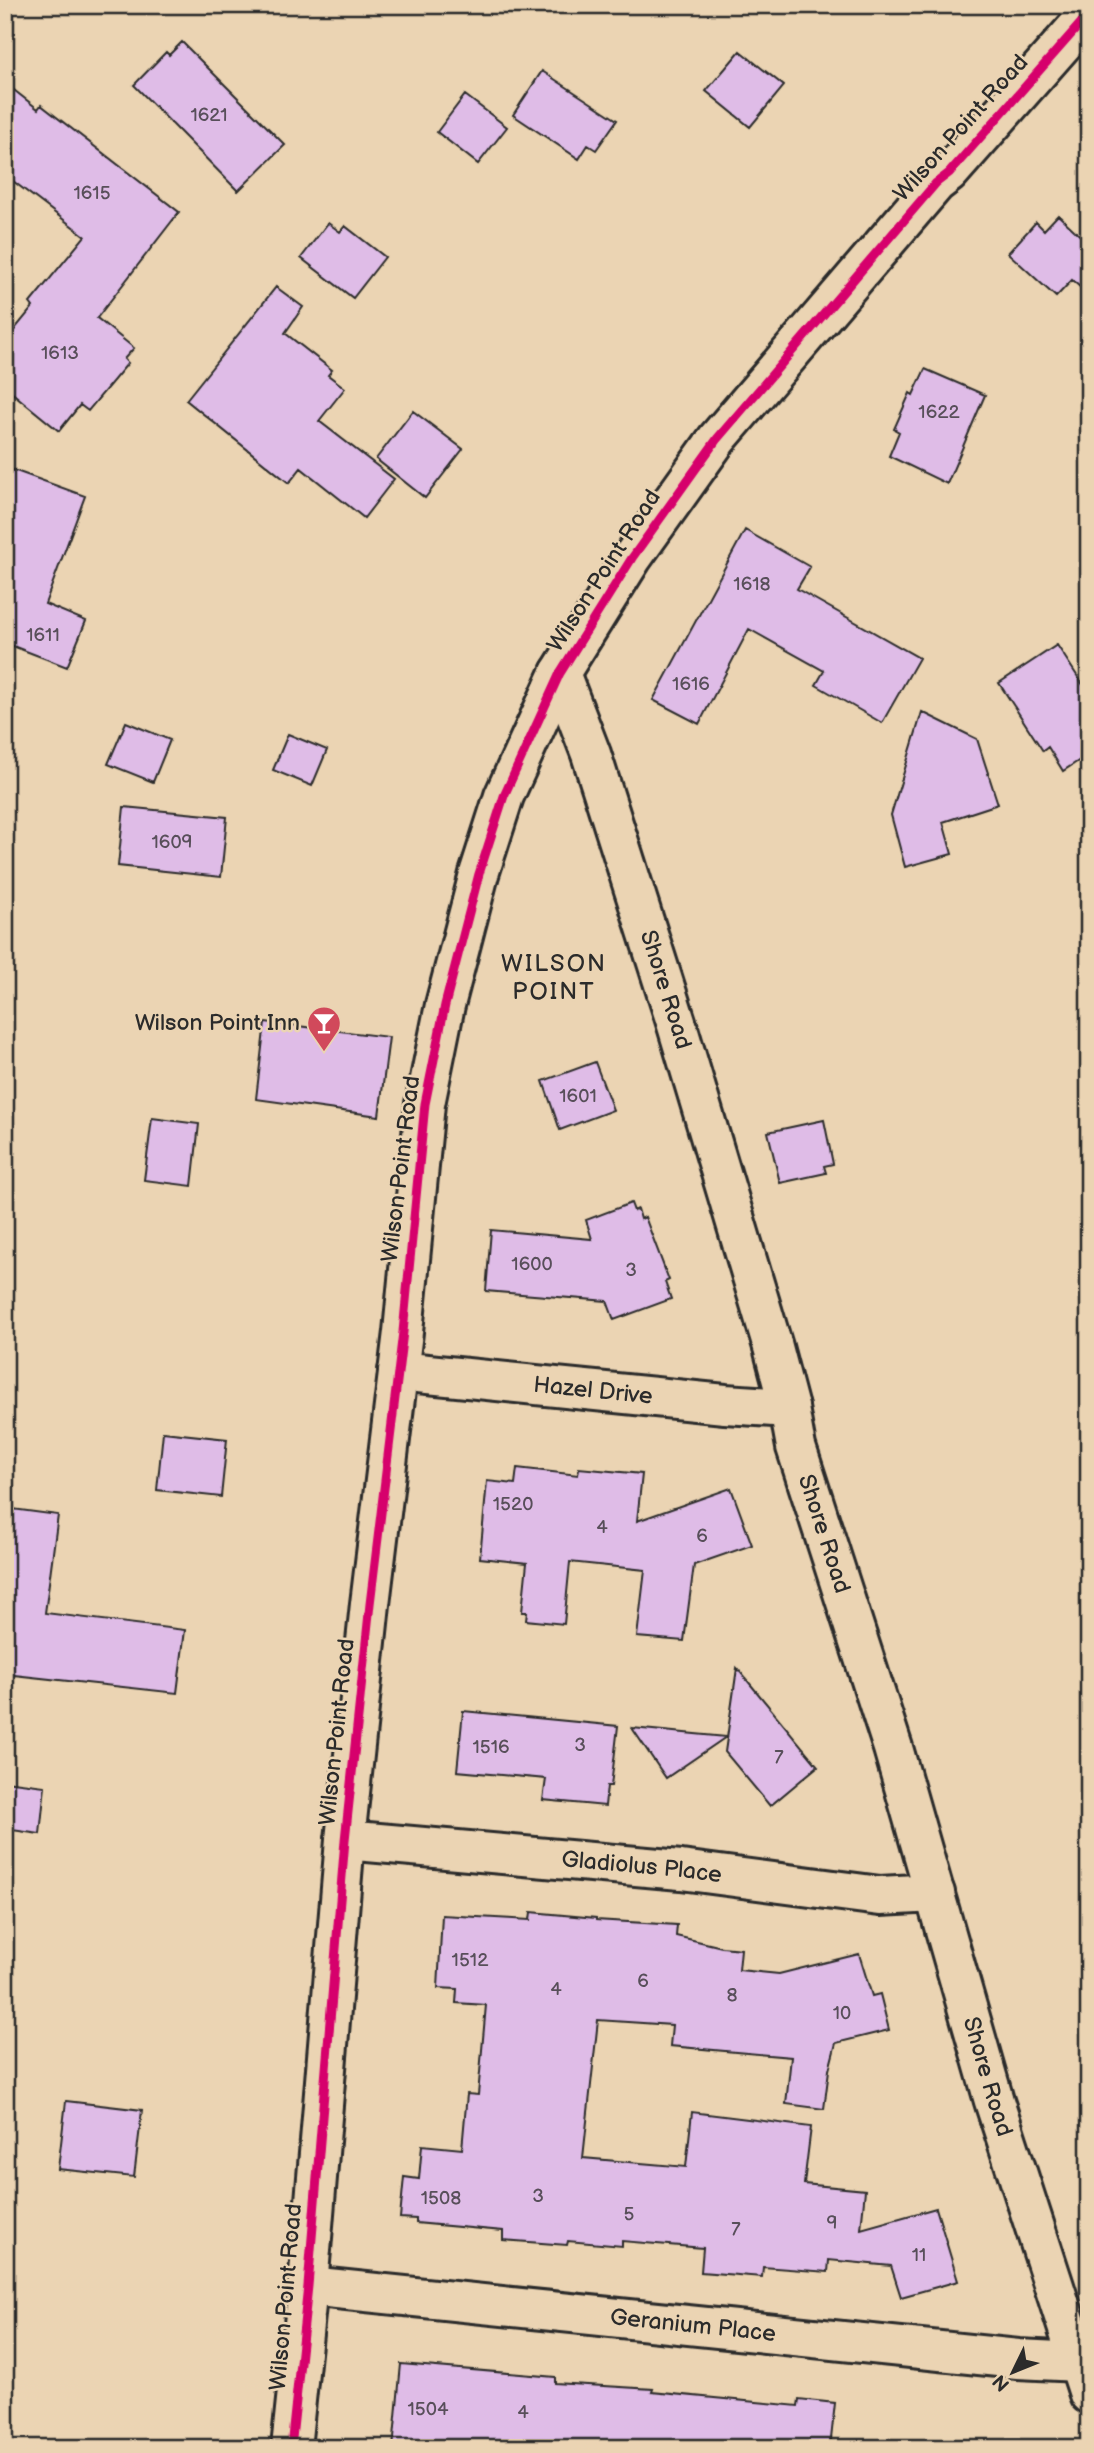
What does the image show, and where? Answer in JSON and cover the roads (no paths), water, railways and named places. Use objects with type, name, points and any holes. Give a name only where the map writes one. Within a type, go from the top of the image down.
[{"type":"street","name":"Wilson Point Road","points":[[291,2448],[308,2286],[345,1840],[425,1104],[445,1005],[498,813],[559,673],[632,558],[717,439],[936,183],[949,173],[1089,14]]},
{"type":"street","name":"Shore Road","points":[[559,673],[591,754],[676,1022],[789,1408],[796,1447],[886,1726],[1009,2147],[1084,2378]]},
{"type":"street","name":"Hazel Drive","points":[[398,1371],[789,1408]]},
{"type":"street","name":"Gladiolus Place","points":[[345,1840],[681,1870],[880,1896],[935,1893]]},
{"type":"street","name":"Geranium Place","points":[[308,2286],[1018,2359],[1084,2378]]},
{"type":"place","name":"Wilson Point Inn","points":[[324,1053]]},
{"type":"district","name":"WILSON POINT","points":[[554,977]]}]
